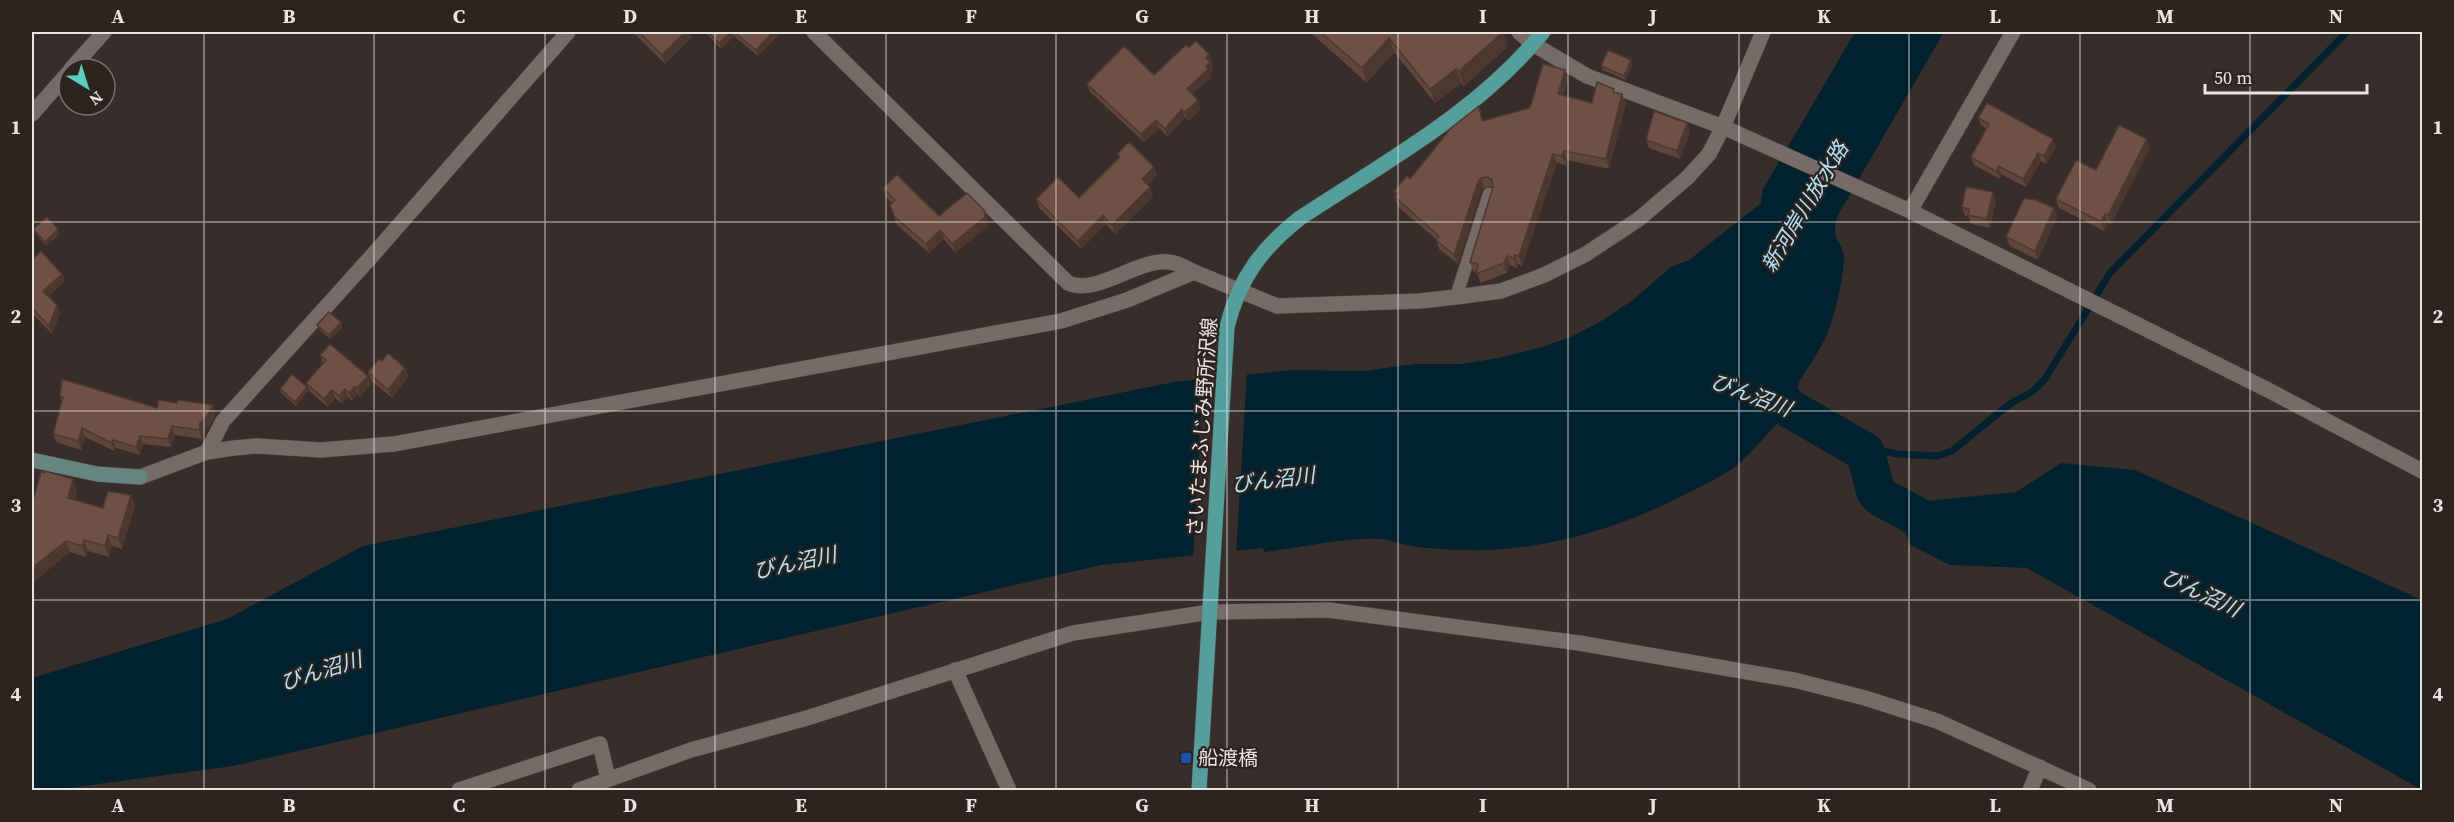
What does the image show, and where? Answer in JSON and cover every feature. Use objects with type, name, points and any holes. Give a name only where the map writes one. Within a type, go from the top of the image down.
[{"type":"main road","name":"さいたまふじみ野所沢線","points":[[1199,790],[1227,327],[1240,289],[1261,253],[1285,230],[1458,113],[1494,83],[1544,32]]},
{"type":"street","points":[[82,57],[104,32]]},
{"type":"street","points":[[207,452],[223,421],[371,257],[568,32]]},
{"type":"street","points":[[814,32],[1068,282],[1077,287],[1083,287],[1153,264],[1168,262],[1240,289],[1277,306],[1420,301],[1501,291],[1544,275],[1595,248],[1639,219],[1687,178],[1709,154],[1723,127],[1763,32]]},
{"type":"street","points":[[1519,32],[1533,44],[1587,76],[1723,127],[1903,208],[2268,390],[2422,471]]},
{"type":"street","points":[[1903,208],[2013,32]]},
{"type":"street","points":[[32,114],[57,85]]},
{"type":"street","points":[[32,460],[97,474],[140,477],[207,452],[258,446],[321,450],[394,444],[1061,321],[1127,300],[1194,272]]},
{"type":"street","points":[[579,790],[691,750],[807,718],[1073,633],[1211,608],[1328,610],[1579,643],[1794,680],[1865,698],[1937,721],[2089,790]]},
{"type":"street","points":[[955,670],[1008,790]]},
{"type":"street","points":[[459,790],[600,744],[608,779]]},
{"type":"street","points":[[2030,790],[2040,767]]},
{"type":"lane","points":[[1456,297],[1489,194]]},
{"type":"water","name":"新河岸川放水路","points":[[1855,32],[1944,32],[1838,215],[1835,224],[1836,236],[1844,254],[1838,299],[1827,334],[1799,382],[1798,389],[1808,401],[1806,406],[1836,427],[1831,436],[1800,418],[1796,423],[1780,420],[1742,461],[1729,471],[1651,511],[1572,538],[1518,548],[1462,550],[1424,548],[1385,540],[1367,539],[1264,552],[1263,548],[1101,565],[233,766],[53,790],[32,790],[32,678],[227,619],[363,546],[1174,382],[1293,370],[1364,371],[1415,364],[1461,364],[1499,358],[1573,336],[1603,320],[1634,299],[1671,267],[1689,260],[1761,203],[1763,189]]},
{"type":"water","points":[[2061,463],[2135,470],[2422,600],[2422,790],[2027,568],[1950,565],[1909,544],[1896,504],[2016,492]]},
{"type":"pier","points":[[1247,372],[1236,555],[1193,559],[1203,376]]},
{"type":"building","points":[[639,32],[685,32],[662,55]]},
{"type":"building","points":[[708,32],[731,32],[719,43]]},
{"type":"building","points":[[734,32],[773,32],[756,50]]},
{"type":"building","points":[[1320,32],[1503,32],[1459,71],[1456,69],[1430,89],[1389,38],[1362,68]]},
{"type":"building","points":[[1196,41],[1209,54],[1206,58],[1210,62],[1206,66],[1208,69],[1187,89],[1198,100],[1185,112],[1182,109],[1165,129],[1156,120],[1141,134],[1087,84],[1124,46],[1154,75],[1186,45],[1189,47]]},
{"type":"building","points":[[1608,50],[1631,60],[1624,76],[1601,66]]},
{"type":"building","points":[[1543,64],[1565,70],[1558,94],[1592,103],[1597,82],[1614,89],[1613,92],[1622,94],[1606,159],[1564,151],[1562,156],[1553,154],[1519,256],[1515,255],[1514,258],[1507,256],[1504,263],[1476,274],[1478,264],[1470,262],[1493,187],[1492,180],[1488,177],[1481,178],[1478,182],[1454,255],[1436,240],[1439,236],[1395,197],[1398,193],[1394,191],[1407,176],[1410,179],[1451,128],[1479,106],[1482,121],[1530,108]]},
{"type":"building","points":[[1987,103],[2053,139],[2044,156],[2038,153],[2023,179],[1998,166],[1997,172],[1971,157],[1989,124],[1978,118]]},
{"type":"building","points":[[1654,111],[1687,123],[1677,151],[1646,140]]},
{"type":"building","points":[[2119,125],[2147,139],[2108,215],[2105,214],[2101,222],[2056,199],[2076,160],[2096,170]]},
{"type":"building","points":[[1129,142],[1154,167],[1142,179],[1150,187],[1112,225],[1103,215],[1078,241],[1036,199],[1058,177],[1079,198],[1120,157],[1117,154]]},
{"type":"building","points":[[897,175],[939,216],[967,193],[984,210],[985,217],[952,244],[940,230],[926,244],[894,216],[890,205],[895,200],[883,188]]},
{"type":"building","points":[[1966,187],[1993,192],[1987,219],[1968,215],[1969,209],[1962,207]]},
{"type":"building","points":[[2024,198],[2036,200],[2054,208],[2035,251],[2006,237]]},
{"type":"building","points":[[47,217],[58,229],[45,242],[33,229]]},
{"type":"building","points":[[41,251],[62,274],[43,291],[57,305],[49,326],[32,308],[32,260]]},
{"type":"building","points":[[329,312],[341,322],[329,335],[317,325]]},
{"type":"building","points":[[330,344],[368,376],[349,393],[345,389],[339,396],[332,390],[324,399],[306,383],[326,360],[320,355]]},
{"type":"building","points":[[388,353],[405,368],[388,390],[368,372],[379,359],[382,361]]},
{"type":"building","points":[[292,374],[307,387],[295,402],[280,389]]},
{"type":"building","points":[[62,379],[157,408],[158,400],[177,403],[178,400],[213,405],[206,418],[200,423],[199,430],[172,426],[168,439],[140,436],[136,447],[113,440],[111,443],[82,428],[78,441],[53,434],[63,397],[60,396]]},
{"type":"building","points":[[44,471],[73,479],[68,498],[103,508],[108,491],[131,495],[118,538],[108,535],[105,546],[84,540],[82,546],[66,541],[32,568],[32,504],[41,472],[44,473]]},
{"type":"waterway","points":[[1865,452],[1868,448],[1898,454],[1937,456],[1952,451],[2011,403],[2032,392],[2045,379],[2110,273],[2347,32]]},
{"type":"waterway","name":"びん沼川","points":[[1787,407],[1865,452],[1876,492],[1881,497],[1942,530]]},
{"type":"place","name":"船渡橋","points":[[1186,758]]}]
